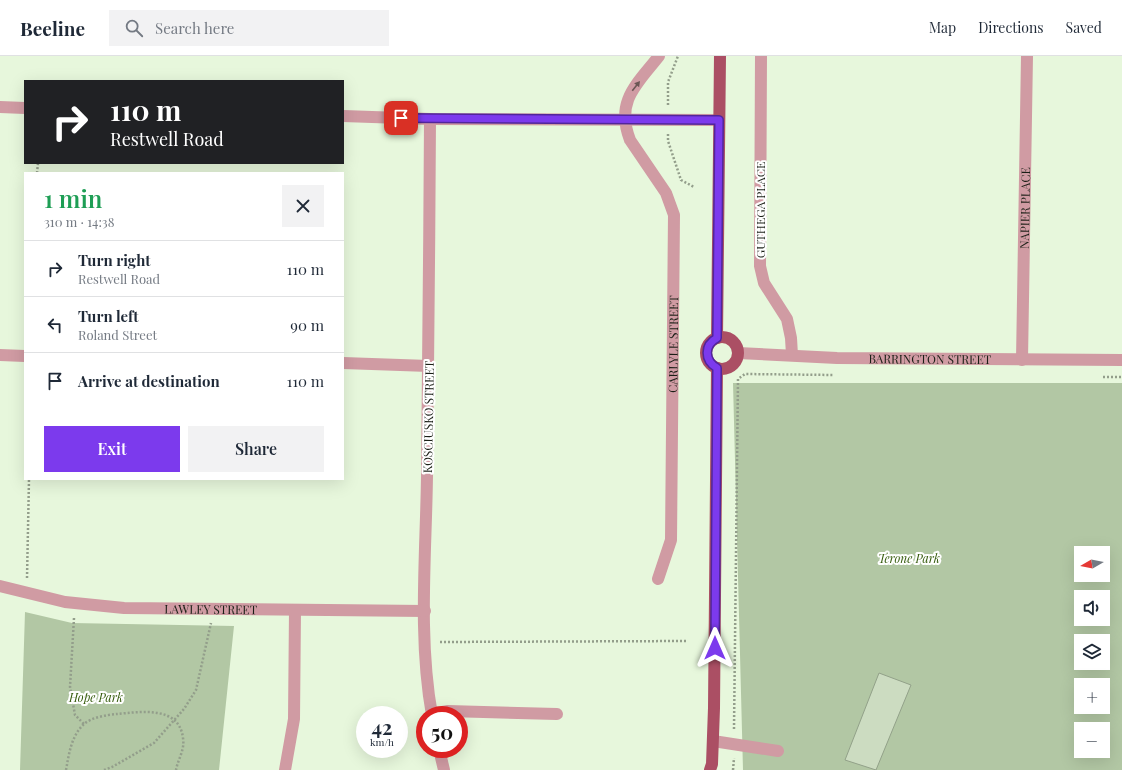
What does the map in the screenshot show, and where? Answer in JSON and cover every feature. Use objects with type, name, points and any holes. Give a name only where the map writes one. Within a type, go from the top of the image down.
[{"type":"main road","points":[[717,338],[720,56]]},
{"type":"main road","points":[[717,338],[726,338],[733,342],[738,353],[733,365],[725,368],[717,368],[709,362],[707,353],[710,344],[717,338]]},
{"type":"main road","points":[[712,768],[717,368]]},
{"type":"street","name":"CARLYLE STREET","points":[[658,579],[671,540],[674,215],[666,193],[626,132],[625,120],[626,100],[659,56]]},
{"type":"street","name":"GUTHEGA PLACE","points":[[761,56],[760,266],[764,283],[787,319],[792,355]]},
{"type":"street","name":"NAPIER PLACE","points":[[1022,360],[1027,56]]},
{"type":"street","points":[[0,107],[24,108]]},
{"type":"street","points":[[344,116],[430,119],[719,120]]},
{"type":"street","name":"KOSCIUSKO STREET","points":[[430,119],[429,366],[425,642],[426,677],[431,706]]},
{"type":"street","name":"BARRINGTON STREET","points":[[738,353],[837,358],[1122,360]]},
{"type":"street","points":[[0,355],[24,356]]},
{"type":"street","points":[[344,363],[429,366]]},
{"type":"street","name":"LAWLEY STREET","points":[[0,586],[75,603],[124,608],[425,611]]},
{"type":"street","points":[[285,770],[294,719],[295,610]]},
{"type":"street","points":[[468,712],[557,714]]},
{"type":"street","points":[[713,741],[778,751]]},
{"type":"street","points":[[441,758],[444,770]]},
{"type":"path","points":[[733,770],[738,379],[746,374],[839,375]]},
{"type":"path","points":[[1101,377],[1122,377]]},
{"type":"path","points":[[27,592],[29,480]]},
{"type":"path","points":[[75,603],[70,687],[75,715],[84,724]]},
{"type":"path","points":[[104,770],[154,743],[175,720],[196,690],[215,609]]},
{"type":"path","points":[[425,642],[688,641]]},
{"type":"path","points":[[66,770],[73,738],[84,724],[106,715],[142,711],[162,713],[175,720],[183,736],[184,747],[176,770]]},
{"type":"green space","name":"Terone Park","points":[[733,383],[1122,383],[1122,770],[743,770]]},
{"type":"green space","name":"Hope Park","points":[[25,612],[72,623],[234,626],[219,770],[20,770]]},
{"type":"building","points":[[879,673],[911,685],[876,770],[845,760]]},
{"type":"route","points":[[401,118],[719,120],[717,338],[713,340],[707,348],[707,357],[709,362],[717,368],[715,648]]}]
